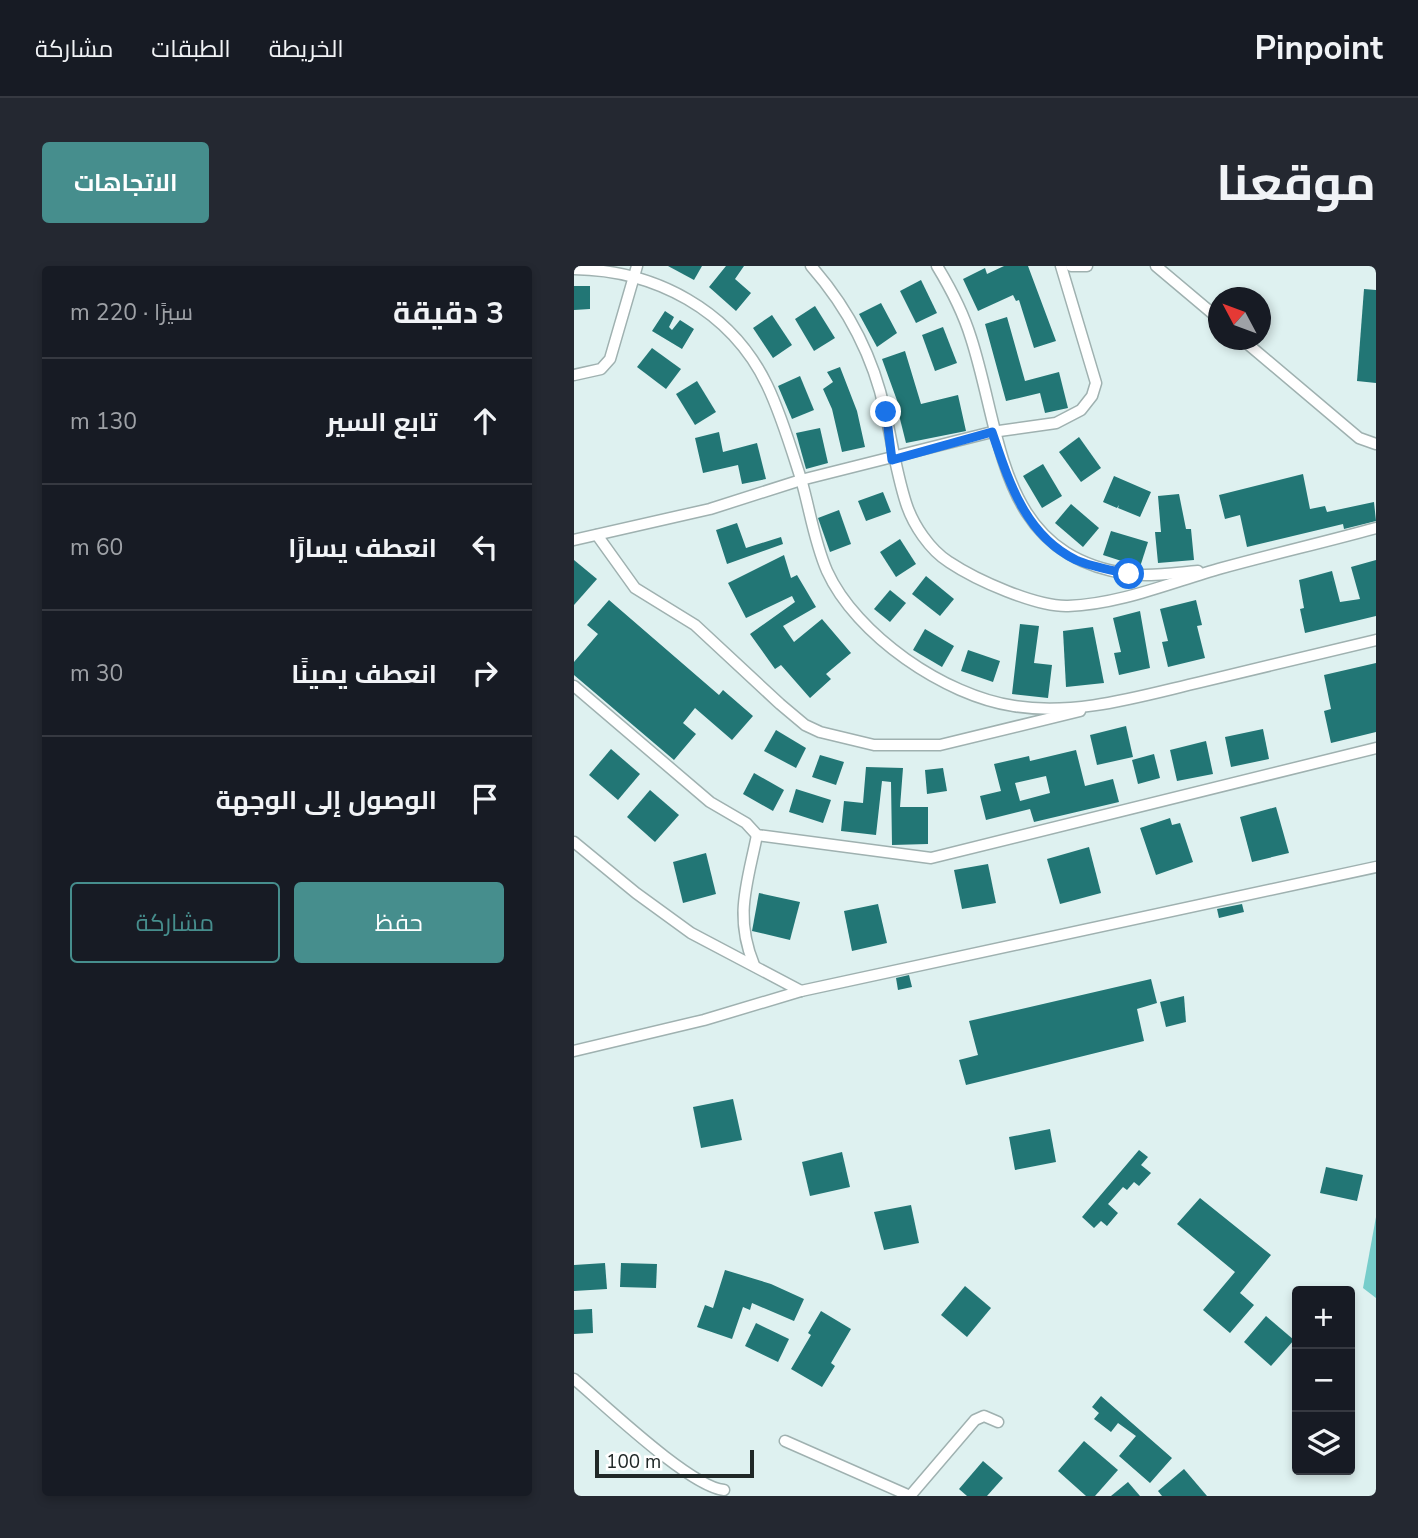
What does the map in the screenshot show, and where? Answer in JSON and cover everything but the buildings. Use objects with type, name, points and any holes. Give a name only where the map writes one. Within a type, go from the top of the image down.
[{"type":"street","points":[[811,266],[847,313],[863,344],[886,412],[892,460],[907,508],[937,552],[973,574],[1028,597],[1066,606],[1113,600],[1376,528]]},
{"type":"street","points":[[937,266],[954,294],[971,338],[992,432],[1014,494],[1041,534],[1077,560],[1129,574],[1163,575],[1223,568]]},
{"type":"street","points":[[574,540],[710,509],[801,481],[892,460],[992,432],[1056,423],[1081,410],[1092,396],[1096,383],[1061,266]]},
{"type":"street","points":[[1071,266],[1087,266]]},
{"type":"street","points":[[1156,266],[1208,310]]},
{"type":"street","points":[[574,269],[636,271],[688,299],[726,328],[742,345],[767,385],[801,481],[828,572],[854,610],[897,652],[953,687],[1012,706],[1054,709],[1116,702]]},
{"type":"street","points":[[574,376],[601,369],[610,359],[636,271]]},
{"type":"street","points":[[1255,350],[1359,438],[1376,444]]},
{"type":"street","points":[[597,535],[635,588],[695,625],[805,725],[820,732],[874,745],[940,745],[1376,639]]},
{"type":"street","points":[[574,685],[710,802],[746,823],[757,835],[931,858],[1376,748]]},
{"type":"street","points":[[754,965],[744,942],[741,918],[757,835]]},
{"type":"street","points":[[574,842],[636,893],[691,933],[801,991]]},
{"type":"street","points":[[574,1051],[704,1020],[801,991],[1376,867]]},
{"type":"street","points":[[574,1378],[678,1465],[703,1483],[724,1490]]},
{"type":"street","points":[[785,1441],[910,1496],[975,1420],[984,1416],[998,1422]]},
{"type":"shaded area","points":[[1376,1217],[1376,1298],[1363,1288]]},
{"type":"route","points":[[886,412],[892,460],[992,432],[1014,494],[1041,534],[1077,560],[1129,574]]}]
